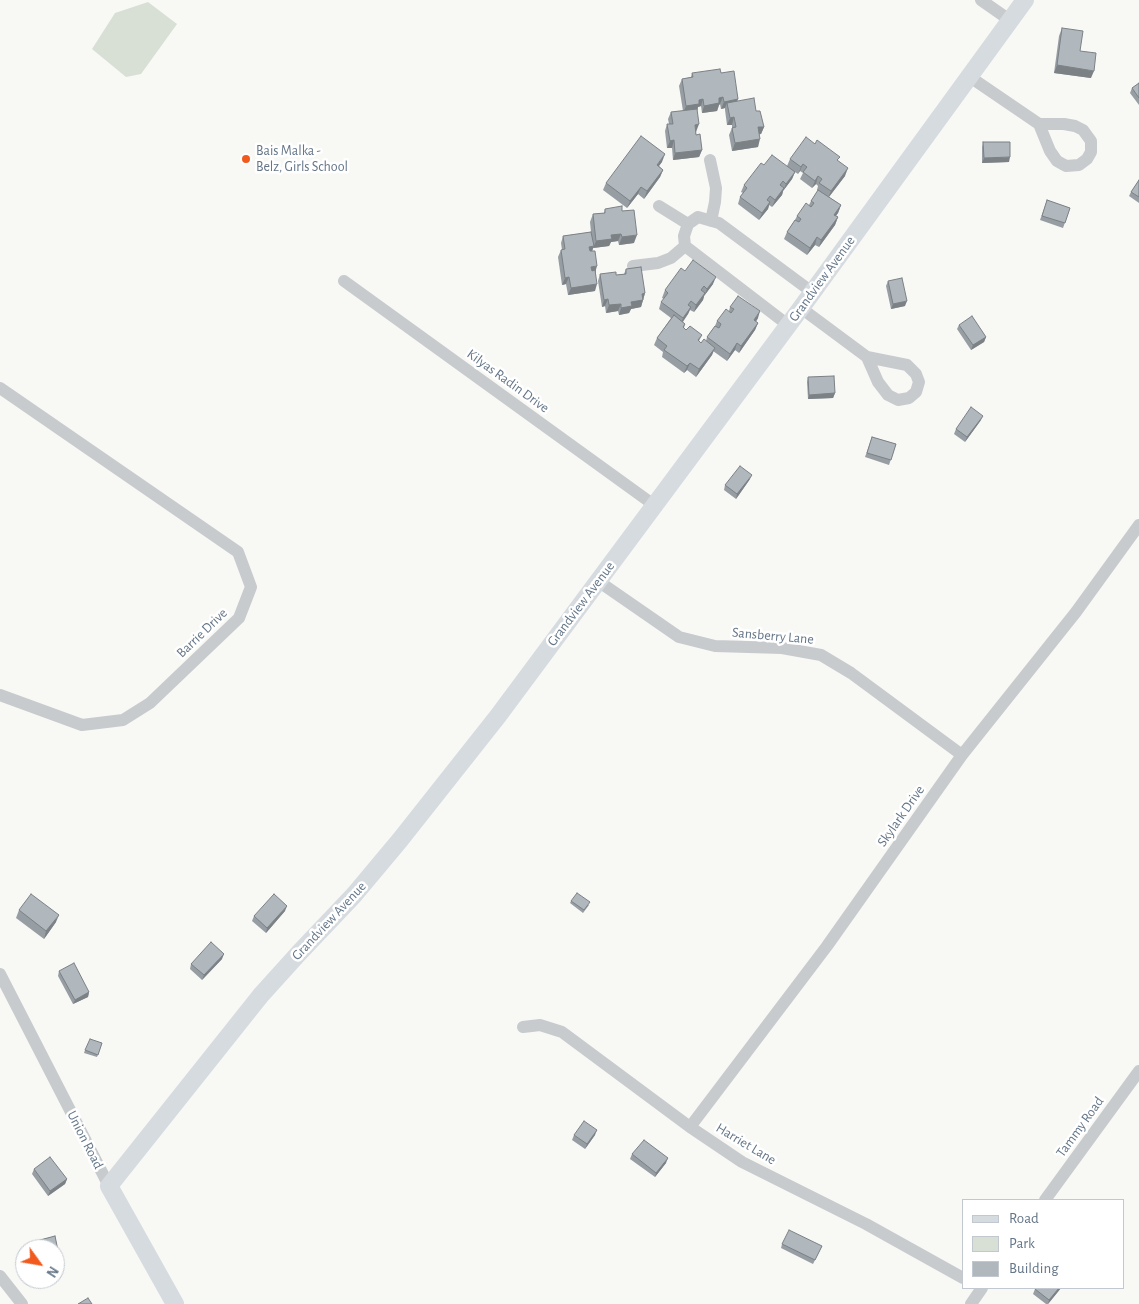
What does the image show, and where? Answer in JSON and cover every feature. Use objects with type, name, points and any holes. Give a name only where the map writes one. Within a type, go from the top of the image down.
[{"type":"street","points":[[981,0],[1011,21]]},
{"type":"street","name":"Grandview Avenue","points":[[109,1186],[262,996],[299,953],[354,895],[400,840],[498,716],[801,308],[1025,0]]},
{"type":"street","points":[[970,77],[1039,124]]},
{"type":"street","points":[[710,160],[716,188],[711,220]]},
{"type":"street","points":[[659,206],[688,224]]},
{"type":"street","points":[[788,325],[685,246],[684,236],[688,224],[698,217],[719,223],[812,292]]},
{"type":"street","points":[[633,266],[658,263],[671,258],[685,246]]},
{"type":"street","name":"Kilyas Radin Drive","points":[[344,281],[654,505]]},
{"type":"street","points":[[801,308],[867,357]]},
{"type":"street","name":"Barrie Drive","points":[[0,388],[238,552],[251,587],[239,618],[150,703],[123,720],[82,725],[0,695]]},
{"type":"street","name":"Skylark Drive","points":[[690,1127],[828,946],[962,755],[1076,612],[1139,525]]},
{"type":"street","name":"Sansberry Lane","points":[[598,581],[679,637],[715,646],[782,648],[821,655],[851,673],[962,755]]},
{"type":"street","name":"Union Road","points":[[0,974],[109,1186],[175,1304]]},
{"type":"street","name":"Harriet Lane","points":[[522,1027],[540,1025],[562,1032],[690,1127],[742,1162],[866,1224],[962,1277]]},
{"type":"street","name":"Tammy Road","points":[[1046,1199],[1139,1071]]},
{"type":"street","points":[[0,1276],[22,1304]]},
{"type":"street","points":[[971,1304],[980,1289]]},
{"type":"green space","points":[[148,2],[177,24],[141,74],[126,77],[92,49],[115,13]]},
{"type":"building","points":[[1062,28],[1083,31],[1080,51],[1096,53],[1094,71],[1057,65]]},
{"type":"building","points":[[720,69],[721,73],[734,71],[738,99],[724,102],[723,97],[719,98],[719,103],[704,106],[703,99],[699,100],[699,104],[686,106],[682,79],[693,77],[692,73]]},
{"type":"building","points":[[1139,83],[1139,98],[1132,88]]},
{"type":"building","points":[[754,98],[756,111],[760,111],[764,127],[758,127],[760,139],[735,143],[732,128],[736,127],[734,117],[730,118],[727,103]]},
{"type":"building","points":[[697,109],[699,124],[695,125],[696,135],[700,134],[702,150],[675,153],[674,140],[670,141],[667,124],[673,124],[671,112]]},
{"type":"building","points":[[641,136],[665,154],[657,165],[663,170],[647,191],[641,187],[630,201],[606,183]]},
{"type":"building","points":[[806,137],[815,144],[817,140],[840,157],[837,160],[848,168],[831,191],[819,183],[822,179],[818,176],[815,181],[803,172],[807,167],[803,164],[801,167],[790,159]]},
{"type":"building","points":[[983,142],[1010,142],[1010,157],[984,158]]},
{"type":"building","points":[[772,155],[795,172],[786,184],[783,181],[780,185],[784,188],[775,200],[770,196],[767,200],[770,202],[762,213],[740,197],[747,188],[744,185],[761,163],[764,165]]},
{"type":"building","points":[[1139,180],[1139,197],[1131,192]]},
{"type":"building","points":[[818,190],[841,205],[834,215],[838,217],[821,240],[817,237],[810,248],[787,232],[795,220],[799,222],[801,219],[797,216],[806,203],[811,207],[814,203],[811,201]]},
{"type":"building","points":[[1047,200],[1070,208],[1065,223],[1042,216]]},
{"type":"building","points":[[622,206],[622,211],[634,210],[637,235],[622,237],[621,234],[611,235],[612,239],[596,241],[593,214],[605,213],[605,209]]},
{"type":"building","points":[[591,232],[594,246],[589,247],[590,251],[595,251],[597,266],[591,267],[592,271],[595,270],[597,284],[571,288],[569,277],[565,278],[561,250],[565,249],[563,236]]},
{"type":"building","points":[[693,260],[716,277],[707,289],[704,286],[701,290],[705,293],[696,305],[691,301],[688,305],[691,307],[683,318],[661,302],[668,293],[665,290],[681,268],[685,271]]},
{"type":"building","points":[[641,267],[645,293],[642,294],[643,300],[631,302],[632,306],[621,308],[621,304],[609,305],[608,299],[604,300],[600,274],[616,272],[616,275],[626,274],[626,269]]},
{"type":"building","points":[[902,278],[907,301],[893,304],[888,281]]},
{"type":"building","points":[[738,296],[760,311],[754,320],[758,323],[741,346],[737,343],[730,354],[707,337],[715,326],[719,328],[721,324],[717,321],[726,309],[731,313],[734,309],[730,307]]},
{"type":"building","points":[[674,315],[685,324],[683,327],[686,330],[690,326],[702,335],[698,340],[701,343],[704,339],[715,348],[699,369],[690,363],[687,366],[664,350],[667,346],[657,338]]},
{"type":"building","points":[[972,316],[986,337],[973,345],[959,325]]},
{"type":"building","points":[[834,376],[835,393],[809,395],[808,377]]},
{"type":"building","points":[[971,407],[983,416],[967,437],[956,429]]},
{"type":"building","points":[[872,437],[896,444],[891,460],[867,453]]},
{"type":"building","points":[[740,466],[752,475],[737,494],[725,485]]},
{"type":"building","points":[[577,893],[590,902],[584,910],[571,901]]},
{"type":"building","points":[[31,894],[59,915],[46,931],[19,910]]},
{"type":"building","points":[[274,894],[287,906],[267,928],[254,916]]},
{"type":"building","points":[[211,942],[224,954],[204,975],[191,964]]},
{"type":"building","points":[[74,963],[89,992],[75,1000],[59,971]]},
{"type":"building","points":[[90,1039],[102,1043],[98,1055],[85,1050]]},
{"type":"building","points":[[584,1121],[597,1130],[587,1144],[574,1135]]},
{"type":"building","points":[[644,1140],[668,1158],[656,1173],[632,1154]]},
{"type":"building","points":[[50,1157],[67,1179],[50,1191],[34,1169]]},
{"type":"building","points":[[789,1230],[822,1246],[815,1260],[782,1244]]},
{"type":"building","points":[[55,1236],[56,1239],[44,1239]]},
{"type":"building","points":[[1035,1289],[1058,1289],[1049,1300]]},
{"type":"building","points":[[88,1298],[92,1304],[78,1304]]},
{"type":"place","name":"Bais Malka - Belz, Girls School","points":[[246,159]]}]
